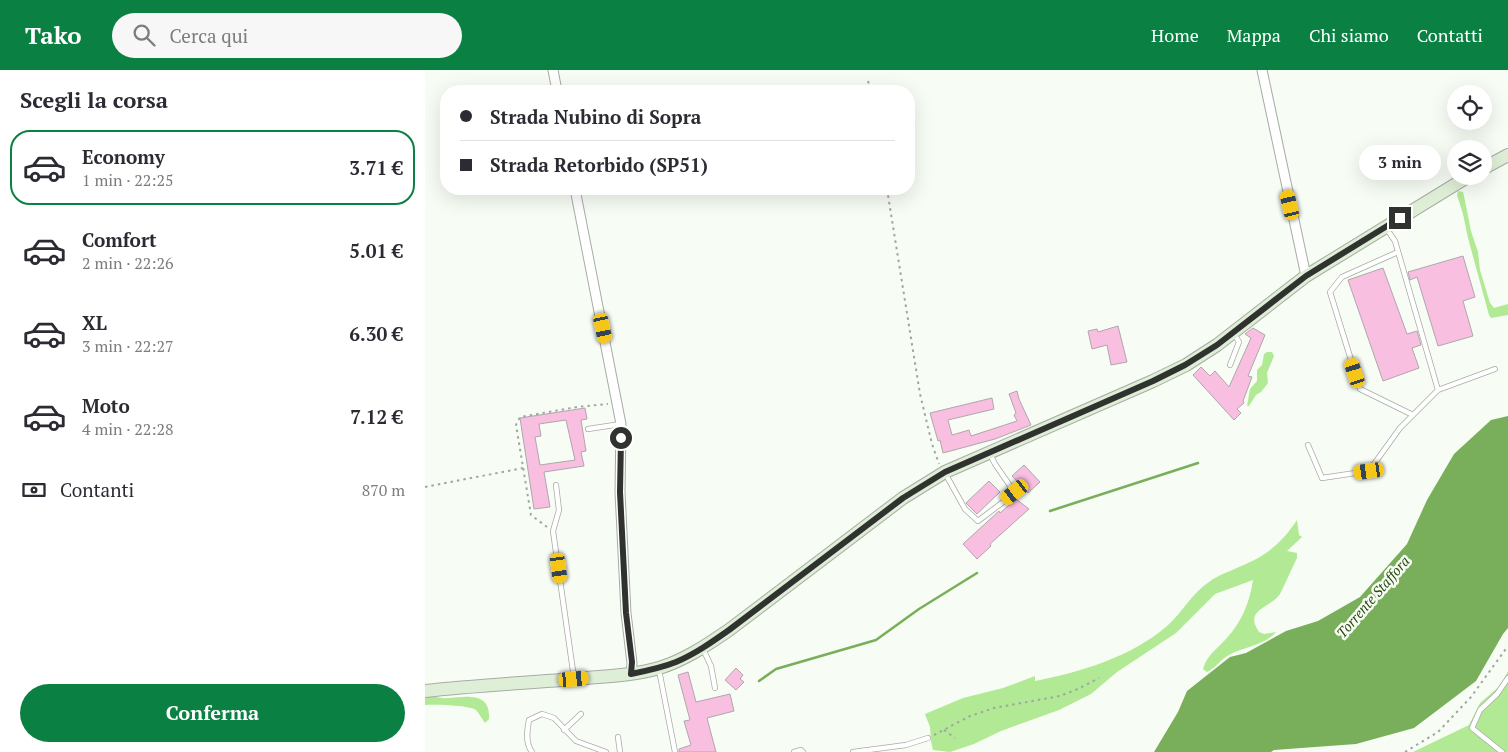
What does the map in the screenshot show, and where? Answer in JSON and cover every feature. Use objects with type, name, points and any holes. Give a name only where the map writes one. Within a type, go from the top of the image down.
[{"type":"street","points":[[553,70],[556,85]]},
{"type":"street","points":[[1262,70],[1306,276]]},
{"type":"street","points":[[1492,164],[1508,155]]},
{"type":"street","points":[[425,691],[631,674],[676,662],[703,648],[729,630],[903,498],[945,472],[989,451],[1153,381],[1185,365],[1233,333],[1306,276],[1454,185]]},
{"type":"street","points":[[576,195],[618,400],[621,424],[620,492],[626,613],[632,662],[631,674]]},
{"type":"lane","points":[[1385,227],[1395,241],[1438,390]]},
{"type":"lane","points":[[1398,252],[1342,277],[1329,292],[1360,389],[1413,415]]},
{"type":"lane","points":[[1230,365],[1239,342],[1233,333]]},
{"type":"lane","points":[[1308,445],[1322,478],[1369,471],[1399,428],[1438,390],[1495,369]]},
{"type":"lane","points":[[588,429],[621,424]]},
{"type":"lane","points":[[945,472],[965,509],[978,522],[1015,492],[995,464],[989,451]]},
{"type":"lane","points":[[557,485],[559,510],[553,531],[574,679]]},
{"type":"lane","points":[[703,648],[711,666],[715,688]]},
{"type":"lane","points":[[659,668],[675,752]]},
{"type":"lane","points":[[1502,752],[1472,728],[1479,710],[1497,694],[1508,678]]},
{"type":"lane","points":[[532,752],[529,749],[527,732],[529,720],[542,714],[555,718],[576,742],[606,752]]},
{"type":"lane","points":[[564,730],[581,714]]},
{"type":"lane","points":[[617,737],[620,752]]},
{"type":"lane","points":[[853,752],[906,745],[928,738]]},
{"type":"lane","points":[[795,752],[801,750],[803,752]]},
{"type":"path","points":[[868,81],[869,85]]},
{"type":"path","points":[[888,195],[920,394],[937,460],[945,472]]},
{"type":"path","points":[[553,531],[531,515],[516,425],[520,417],[610,403],[618,400]]},
{"type":"path","points":[[425,487],[523,468]]},
{"type":"path","points":[[1405,752],[1438,732],[1471,697],[1508,646]]},
{"type":"path","points":[[928,738],[970,716],[994,708],[1060,696],[1099,678]]},
{"type":"path","points":[[944,730],[955,738]]},
{"type":"shaded area","points":[[1458,191],[1463,192],[1471,231],[1478,252],[1480,270],[1490,303],[1494,308],[1508,304],[1508,315],[1491,318],[1489,315],[1457,195]]},
{"type":"shaded area","points":[[1272,352],[1274,356],[1267,373],[1268,383],[1247,406],[1250,389],[1257,381],[1257,370],[1262,365],[1264,354]]},
{"type":"shaded area","points":[[1297,520],[1299,535],[1302,537],[1287,551],[1297,553],[1297,558],[1280,594],[1260,610],[1254,618],[1259,632],[1264,634],[1276,632],[1271,637],[1229,655],[1207,672],[1203,669],[1210,656],[1232,632],[1241,618],[1250,596],[1253,580],[1215,594],[1176,633],[1117,672],[1091,694],[1059,710],[1001,731],[974,744],[950,752],[933,750],[930,727],[925,714],[963,698],[1003,688],[1035,676],[1035,681],[1070,673],[1122,655],[1153,637],[1167,626],[1197,592],[1209,582],[1265,554],[1279,543]]},
{"type":"shaded area","points":[[1508,671],[1508,752],[1413,752],[1469,725],[1480,703],[1501,685]]},
{"type":"shaded area","points":[[425,696],[476,698],[486,704],[489,710],[489,719],[485,723],[473,708],[425,705]]},
{"type":"water","name":"Torrente Staffora","points":[[1508,416],[1508,628],[1476,681],[1414,728],[1356,744],[1274,750],[1271,752],[1154,752],[1178,712],[1187,691],[1230,657],[1246,653],[1286,631],[1318,621],[1360,597],[1407,544],[1427,500],[1454,454],[1491,420]]},
{"type":"building","points":[[1463,256],[1475,297],[1463,301],[1473,336],[1438,346],[1417,277],[1410,280],[1408,272]]},
{"type":"building","points":[[1383,268],[1407,334],[1417,331],[1421,345],[1412,348],[1419,368],[1383,381],[1348,280]]},
{"type":"building","points":[[1118,326],[1127,362],[1111,365],[1107,345],[1092,349],[1088,331],[1097,329],[1098,332]]},
{"type":"building","points":[[1253,328],[1265,335],[1248,376],[1252,377],[1243,401],[1244,403],[1237,409],[1241,413],[1234,420],[1193,375],[1201,367],[1210,376],[1215,371],[1229,387],[1251,338],[1245,334]]},
{"type":"building","points":[[1017,391],[1031,425],[995,439],[943,453],[930,413],[992,398],[994,409],[948,420],[952,435],[969,430],[971,436],[1017,421],[1009,394]]},
{"type":"building","points":[[585,408],[587,419],[581,420],[586,451],[581,452],[584,466],[544,472],[550,507],[534,509],[520,418]],"holes":[[[566,420],[575,460],[540,465],[535,437],[541,436],[539,424]]]},
{"type":"building","points":[[1024,465],[1040,482],[1028,493],[1012,476]]},
{"type":"building","points":[[989,481],[1000,492],[977,514],[966,503]]},
{"type":"building","points":[[1016,499],[1029,509],[990,544],[991,546],[977,559],[963,544],[999,511],[1000,513]]},
{"type":"building","points":[[736,668],[743,675],[740,679],[744,682],[736,690],[725,680]]},
{"type":"building","points":[[688,672],[696,702],[730,694],[734,711],[707,718],[716,752],[679,752],[679,749],[691,745],[684,721],[690,720],[678,675]]},
{"type":"waterway","points":[[1050,511],[1198,463]]},
{"type":"waterway","points":[[759,681],[776,669],[876,640],[919,609],[977,573]]},
{"type":"route","points":[[621,438],[620,492],[626,613],[632,662],[631,674],[676,662],[703,648],[903,498],[945,472],[989,451],[1153,381],[1185,365],[1217,345],[1306,276],[1400,218]]}]
